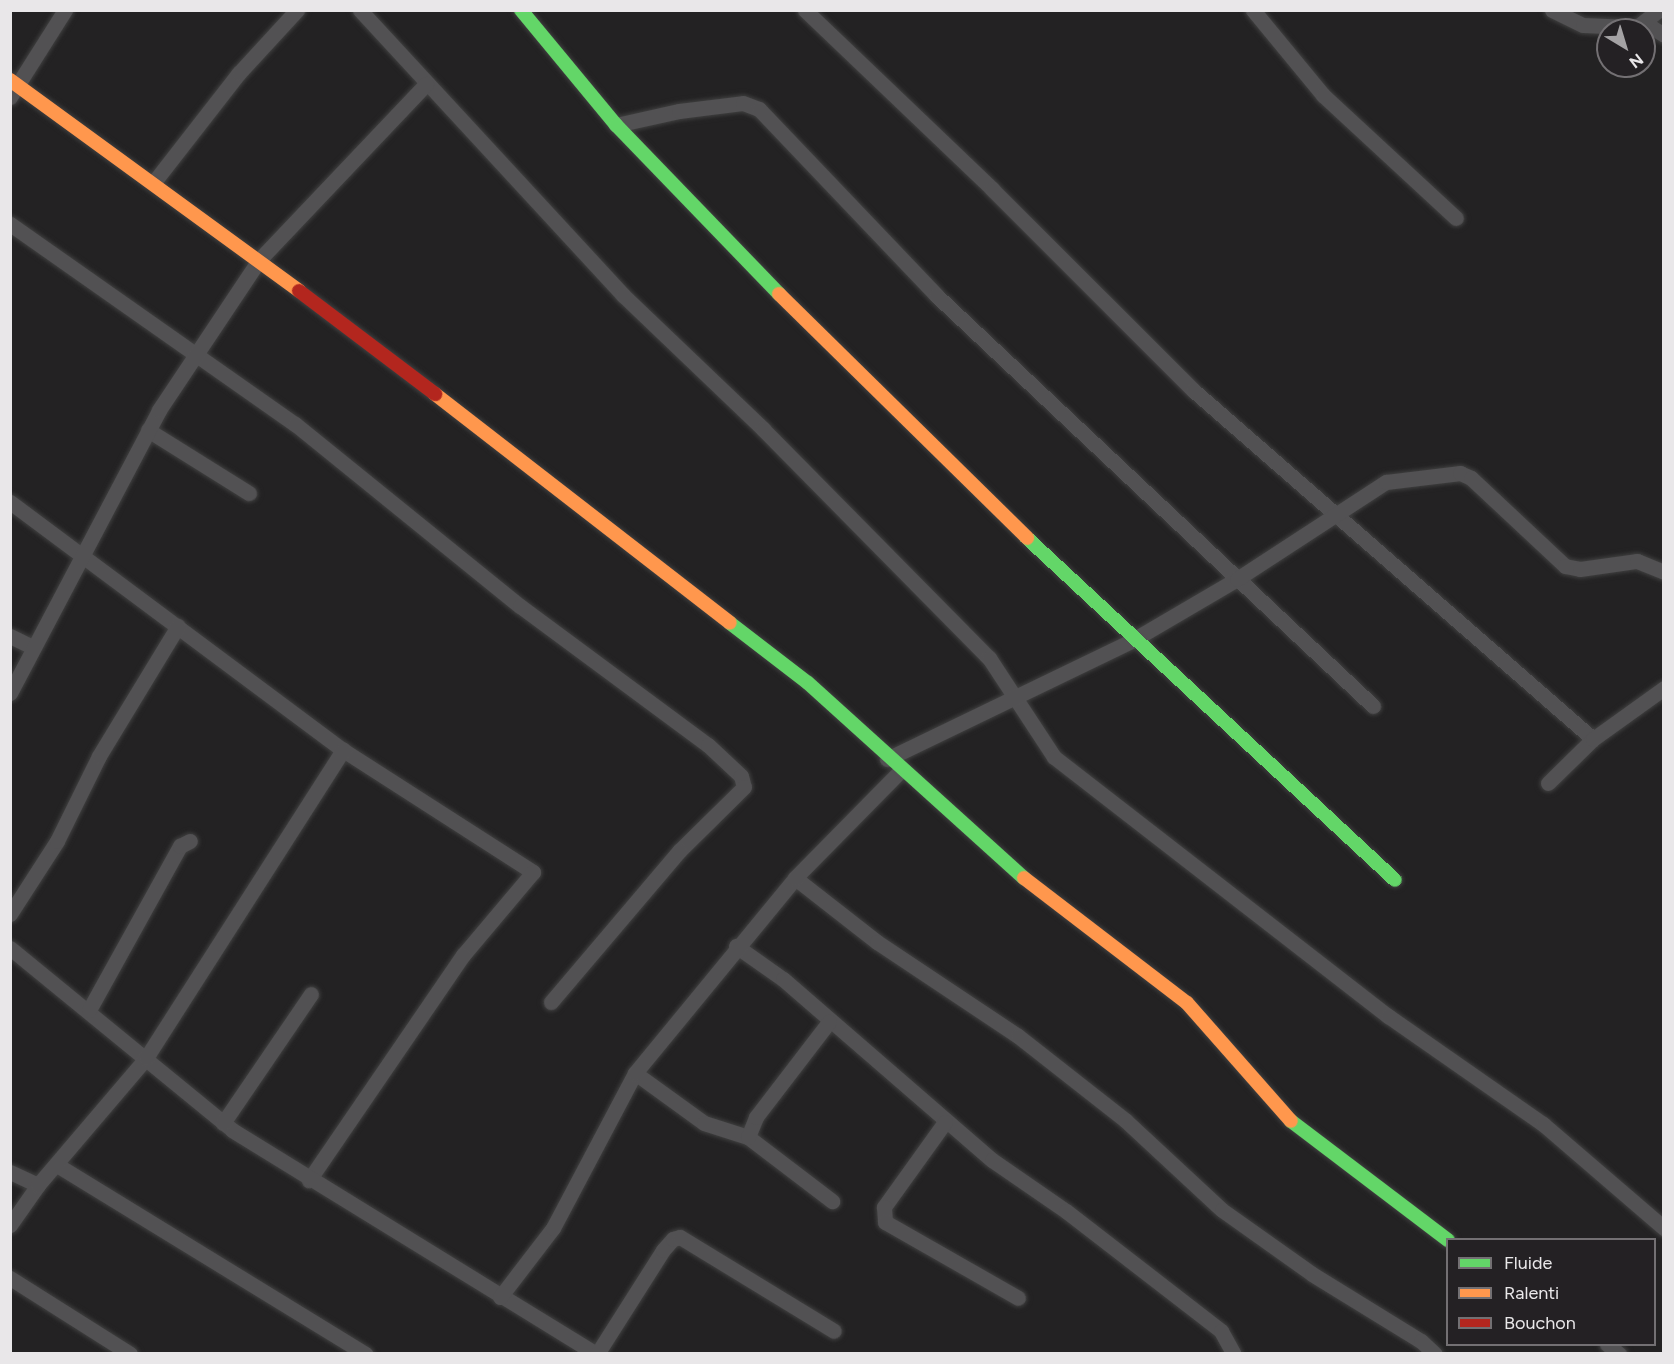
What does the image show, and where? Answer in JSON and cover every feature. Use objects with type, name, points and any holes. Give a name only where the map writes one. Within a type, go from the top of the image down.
[{"type":"street","points":[[65,10],[13,87],[154,182],[259,260],[808,683],[900,771],[1002,862],[1187,1003],[1284,1116],[1446,1238]]},
{"type":"street","points":[[154,182],[252,57],[297,10]]},
{"type":"street","points":[[360,10],[623,295],[942,607],[1017,695],[1054,757],[1388,1016],[1543,1124],[1664,1228]]},
{"type":"street","points":[[521,10],[616,125],[858,376],[1133,640],[1395,880]]},
{"type":"street","points":[[805,10],[992,189],[1193,390],[1593,739]]},
{"type":"street","points":[[1253,10],[1323,95],[1456,218]]},
{"type":"street","points":[[1552,10],[1583,25],[1596,27]]},
{"type":"street","points":[[10,693],[147,430],[198,356],[259,260],[426,84]]},
{"type":"street","points":[[616,125],[679,111],[744,103],[759,109],[936,295],[1373,706]]},
{"type":"street","points":[[10,224],[295,424],[520,606],[708,744],[741,776],[744,788],[679,851],[551,1002]]},
{"type":"street","points":[[147,430],[249,493]]},
{"type":"street","points":[[887,759],[1133,640],[1237,579],[1386,482],[1460,473],[1471,478],[1565,566],[1580,569],[1637,561],[1664,572]]},
{"type":"street","points":[[10,502],[343,750],[533,872],[463,955],[309,1180]]},
{"type":"street","points":[[10,914],[57,841],[99,756],[178,626]]},
{"type":"street","points":[[10,636],[33,647]]},
{"type":"street","points":[[1548,783],[1593,739],[1664,688]]},
{"type":"street","points":[[10,1225],[38,1185],[146,1058],[343,750]]},
{"type":"street","points":[[500,1297],[553,1228],[635,1073],[736,946],[795,878],[900,771]]},
{"type":"street","points":[[89,1010],[180,846],[190,841]]},
{"type":"street","points":[[795,878],[877,942],[1018,1036],[1125,1120],[1222,1210],[1312,1274],[1421,1341],[1435,1353]]},
{"type":"street","points":[[736,946],[783,979],[945,1122],[1221,1331],[1234,1353]]},
{"type":"street","points":[[10,948],[89,1010],[223,1124],[309,1180],[596,1353],[663,1250],[673,1239],[680,1238],[834,1331]]},
{"type":"street","points":[[223,1124],[311,994]]},
{"type":"street","points":[[748,1137],[756,1117],[829,1022]]},
{"type":"street","points":[[635,1073],[704,1123],[748,1137],[832,1201]]},
{"type":"street","points":[[945,1122],[884,1207],[885,1222],[1018,1298]]},
{"type":"street","points":[[57,1165],[366,1353]]},
{"type":"street","points":[[10,1172],[38,1185]]},
{"type":"street","points":[[10,1278],[130,1353]]},
{"type":"traffic: fast","points":[[521,10],[616,125],[779,294]]},
{"type":"traffic: fast","points":[[1027,538],[1395,880]]},
{"type":"traffic: fast","points":[[730,623],[808,683],[1024,878]]},
{"type":"traffic: fast","points":[[1291,1121],[1446,1238]]},
{"type":"traffic: slow","points":[[10,80],[299,291]]},
{"type":"traffic: slow","points":[[779,294],[1027,538]]},
{"type":"traffic: slow","points":[[435,394],[730,623]]},
{"type":"traffic: slow","points":[[1024,878],[1187,1003],[1291,1121]]},
{"type":"traffic: jam","points":[[299,291],[435,394]]}]
